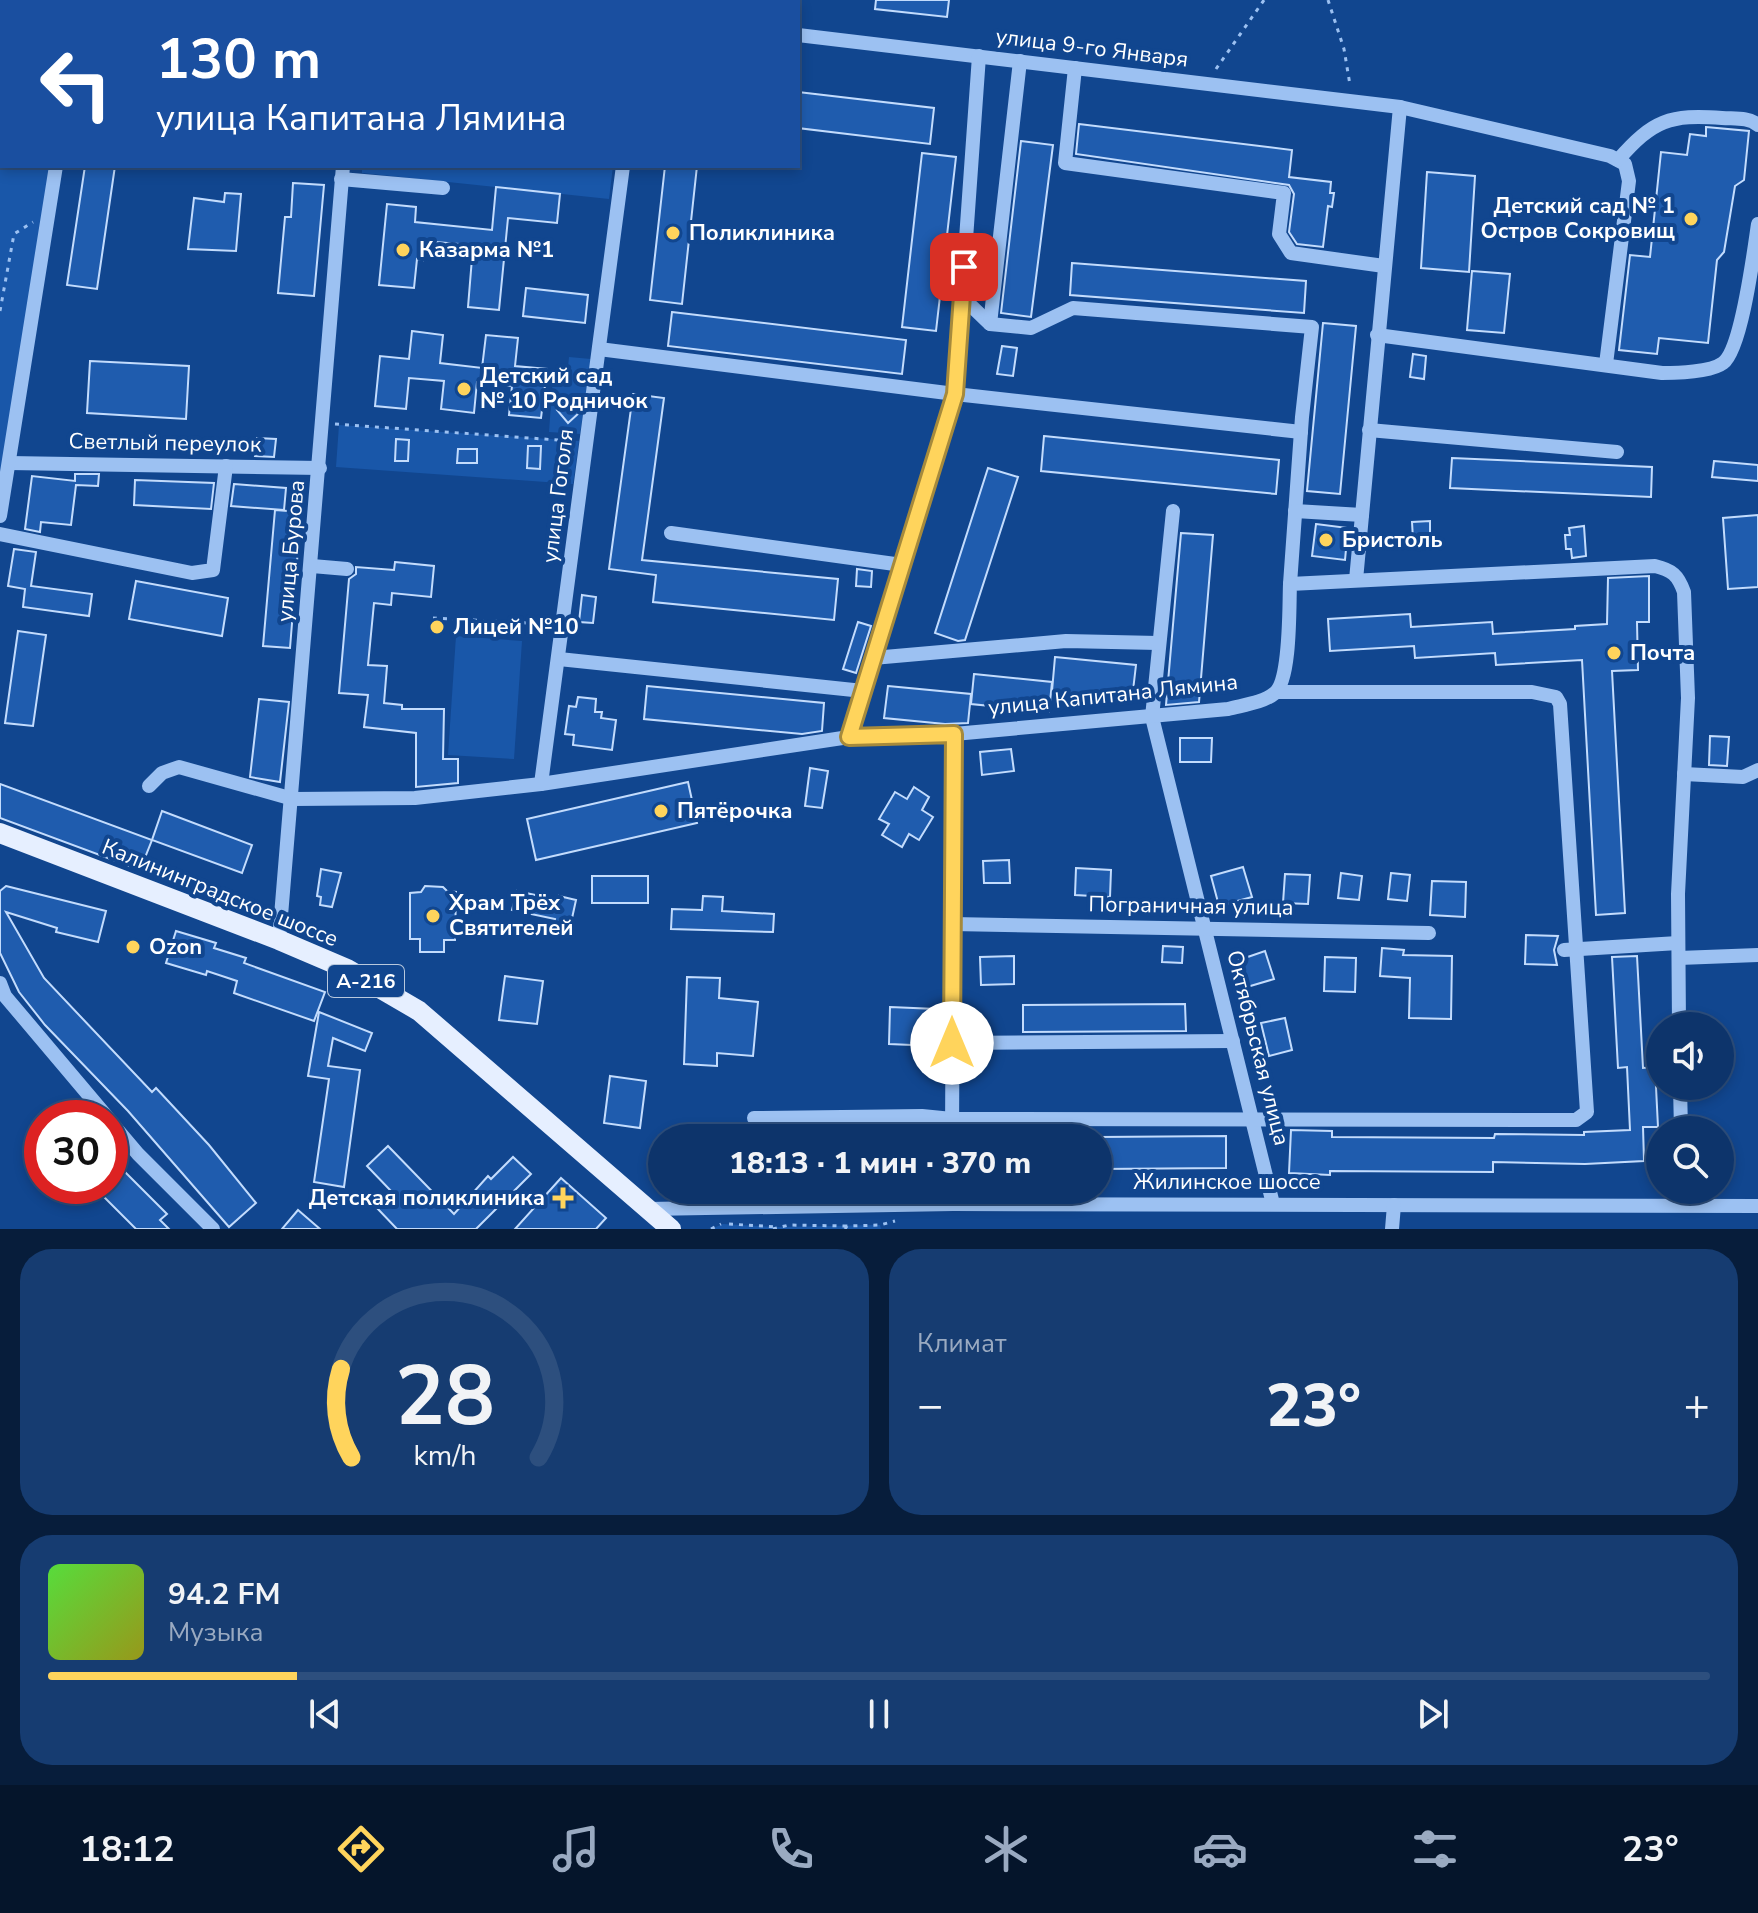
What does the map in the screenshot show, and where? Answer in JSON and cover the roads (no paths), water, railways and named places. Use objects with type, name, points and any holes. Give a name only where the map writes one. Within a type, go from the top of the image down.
[{"type":"main road","name":"Калининградское шоссе","points":[[0,833],[279,940],[347,969],[419,1011],[671,1229]]},
{"type":"street","name":"улица 9-го Января","points":[[800,35],[1400,107],[1618,160]]},
{"type":"street","points":[[849,737],[955,394],[979,56]]},
{"type":"street","points":[[990,324],[1020,61]]},
{"type":"street","points":[[1075,68],[1065,163],[1284,193],[1279,234],[1291,253],[1384,266]]},
{"type":"street","points":[[1356,580],[1400,107]]},
{"type":"street","points":[[1606,364],[1629,181],[1625,164],[1618,160],[1648,131],[1673,118],[1746,119],[1758,125]]},
{"type":"street","points":[[0,516],[56,168]]},
{"type":"street","name":"улица Гоголя","points":[[541,784],[623,168]]},
{"type":"street","points":[[342,172],[443,188]]},
{"type":"street","name":"улица Бурова","points":[[279,940],[293,799],[342,172]]},
{"type":"street","points":[[1377,335],[1671,373],[1723,364],[1732,353],[1743,313],[1758,224]]},
{"type":"street","points":[[754,1118],[922,1116],[952,1119],[1253,1121],[1576,1120],[1587,1112],[1571,949],[1560,704],[1556,697],[1532,692],[1277,692],[1284,676],[1301,432],[1312,327],[1073,308],[1031,328],[990,324],[962,297]]},
{"type":"street","points":[[599,349],[955,394],[1301,432]]},
{"type":"street","points":[[1369,430],[1617,452]]},
{"type":"street","name":"Светлый переулок","points":[[9,463],[320,468]]},
{"type":"street","points":[[0,534],[192,573],[213,570],[226,466]]},
{"type":"street","name":"Октябрьская улица","points":[[1173,511],[1152,717],[1273,1204]]},
{"type":"street","points":[[1295,511],[1362,515]]},
{"type":"street","points":[[671,533],[902,565]]},
{"type":"street","points":[[312,566],[347,569]]},
{"type":"street","points":[[1290,584],[1655,566],[1670,570],[1684,592],[1688,698],[1678,894],[1679,1012]]},
{"type":"street","points":[[873,658],[1066,641],[1158,643]]},
{"type":"street","points":[[559,659],[863,691]]},
{"type":"street","name":"улица Капитана Лямина","points":[[149,786],[162,773],[179,767],[293,799],[415,798],[541,784],[849,737],[954,734],[1228,709],[1277,692]]},
{"type":"street","points":[[952,1124],[954,734]]},
{"type":"street","points":[[1684,774],[1743,777],[1758,770]]},
{"type":"street","name":"Пограничная улица","points":[[952,924],[1429,933]]},
{"type":"street","points":[[1571,949],[1679,950],[1758,955]]},
{"type":"street","points":[[0,983],[5,996],[93,1100]]},
{"type":"street","points":[[952,1043],[1233,1041]]},
{"type":"street","points":[[128,1142],[213,1229]]},
{"type":"street","name":"Жилинское шоссе","points":[[1112,1200],[1758,1206]]},
{"type":"street","name":"Жилинское шоссе","points":[[648,1209],[775,1204]]},
{"type":"street","points":[[1392,1229],[1394,1205]]},
{"type":"place","name":"Детский сад № 1 Остров Сокровищ","points":[[1691,219]]},
{"type":"place","name":"Поликлиника","points":[[673,233]]},
{"type":"place","name":"Казарма №1","points":[[403,250]]},
{"type":"place","name":"Детский сад № 10 Родничок","points":[[464,389]]},
{"type":"place","name":"Бристоль","points":[[1326,540]]},
{"type":"place","name":"Лицей №10","points":[[437,627]]},
{"type":"place","name":"Почта","points":[[1614,653]]},
{"type":"place","name":"Пятёрочка","points":[[661,811]]},
{"type":"place","name":"Храм Трёх Святителей","points":[[433,916]]},
{"type":"place","name":"Ozon","points":[[133,947]]},
{"type":"place","name":"Детская поликлиника","points":[[563,1198]]}]
